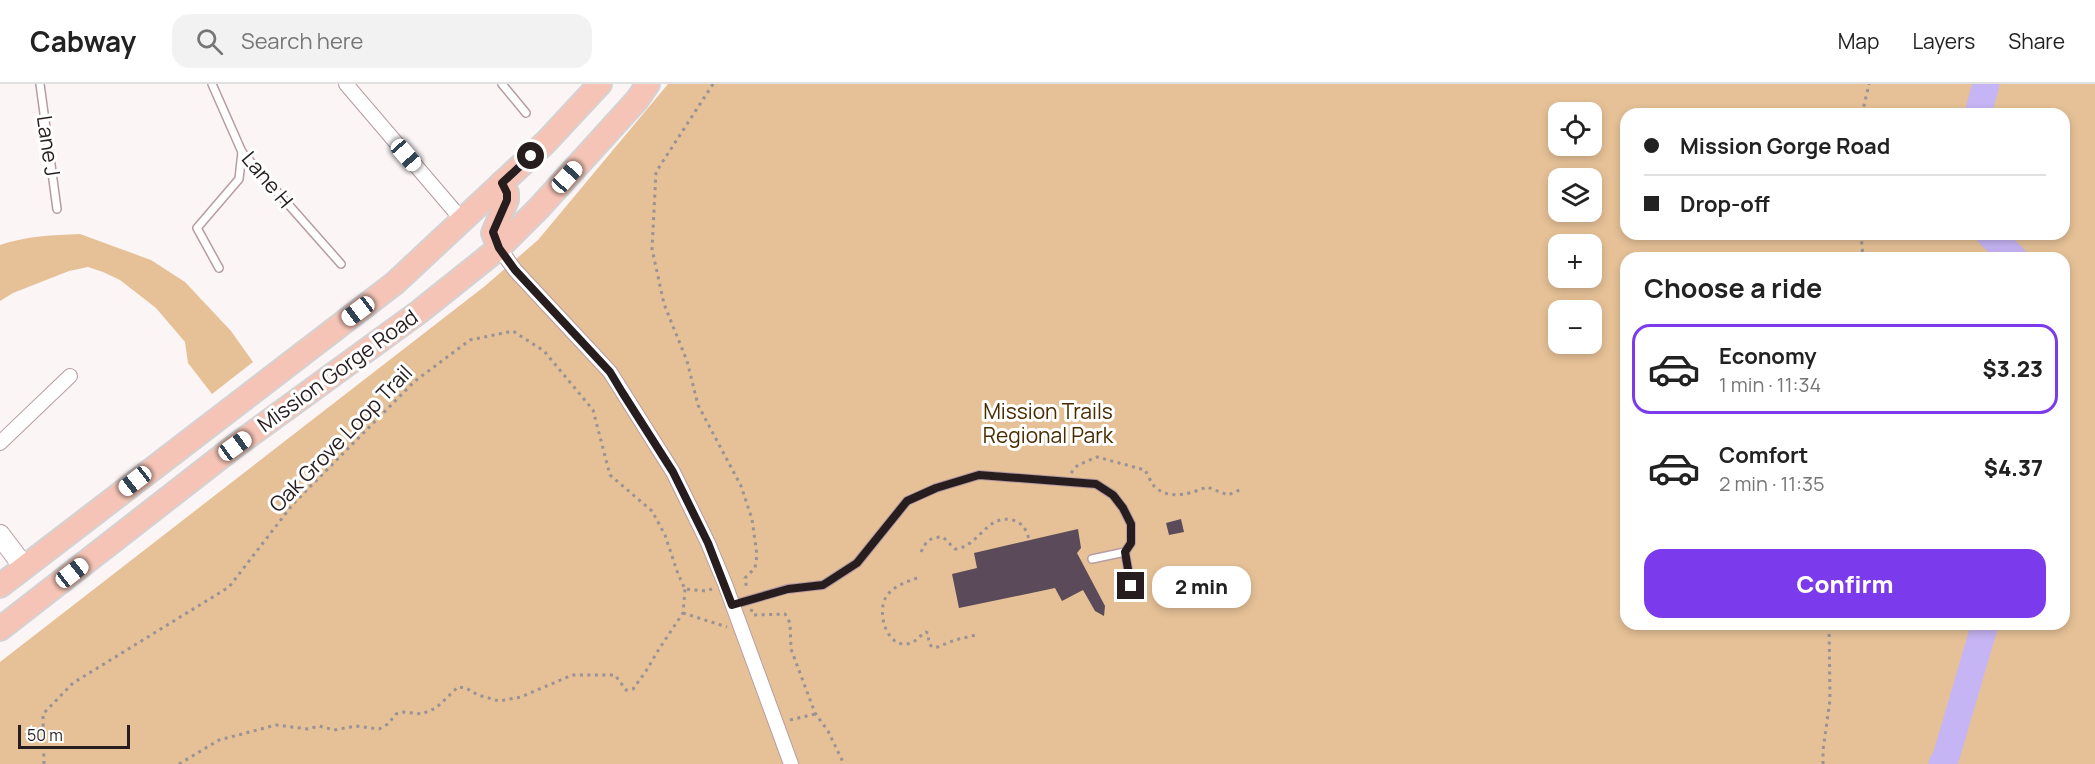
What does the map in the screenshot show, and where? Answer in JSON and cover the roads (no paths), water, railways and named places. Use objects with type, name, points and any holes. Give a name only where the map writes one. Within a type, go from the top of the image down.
[{"type":"main road","name":"Mission Gorge Road","points":[[0,586],[395,283],[546,142],[600,84]]},
{"type":"main road","name":"Mission Gorge Road","points":[[0,628],[235,446],[419,312],[499,248],[638,100],[648,84]]},
{"type":"main road","points":[[499,248],[493,232],[507,200],[507,193],[502,183]]},
{"type":"street","points":[[346,84],[463,221]]},
{"type":"street","points":[[499,248],[515,270],[610,372],[673,472],[708,543],[725,584],[791,764]]},
{"type":"street","points":[[0,443],[70,376]]},
{"type":"street","points":[[0,536],[24,567]]},
{"type":"lane","name":"Lane J","points":[[40,84],[57,209]]},
{"type":"lane","name":"Lane H","points":[[212,84],[242,152],[341,264]]},
{"type":"lane","points":[[502,84],[526,113]]},
{"type":"lane","points":[[219,268],[197,228],[239,180],[242,152]]},
{"type":"lane","points":[[732,605],[788,589],[823,585],[857,563],[907,501],[936,488],[979,475],[1096,484],[1113,495],[1131,524],[1131,543],[1125,552],[1131,586]]},
{"type":"lane","points":[[1092,559],[1125,552]]},
{"type":"waterway","points":[[1980,108],[1986,84]]},
{"type":"waterway","points":[[1995,240],[2008,252]]},
{"type":"waterway","points":[[1942,764],[1983,630]]},
{"type":"park label","name":"Mission Trails Regional Park","points":[[1048,424]]}]
